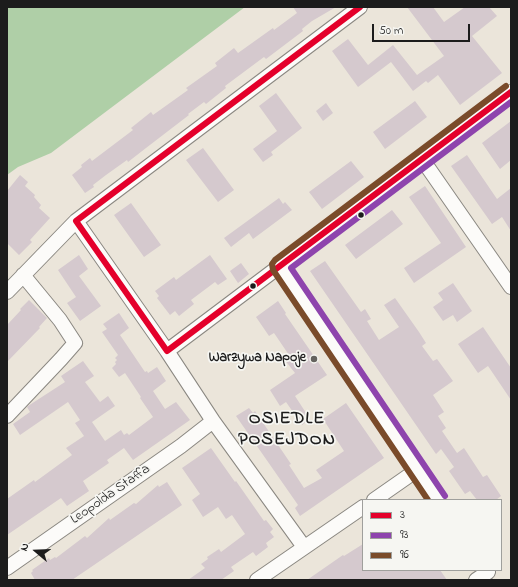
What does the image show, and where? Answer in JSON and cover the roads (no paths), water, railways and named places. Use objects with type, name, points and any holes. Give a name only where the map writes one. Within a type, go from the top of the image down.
[{"type":"street","points":[[7,292],[76,221],[360,7]]},
{"type":"street","points":[[167,351],[511,92]]},
{"type":"street","points":[[422,159],[511,288]]},
{"type":"street","points":[[76,221],[167,351],[213,421],[304,547]]},
{"type":"street","points":[[280,266],[437,499]]},
{"type":"street","points":[[7,416],[62,359],[74,344],[60,320],[23,275]]},
{"type":"street","name":"Leopolda Staffa","points":[[7,568],[213,421]]},
{"type":"street","points":[[375,499],[417,470]]},
{"type":"street","points":[[257,580],[362,508]]},
{"type":"street","points":[[476,580],[490,574]]},
{"type":"place","name":"Warzywa Napoje","points":[[314,359]]},
{"type":"district","name":"OSIEDLE POSEJDON","points":[[287,430]]}]
